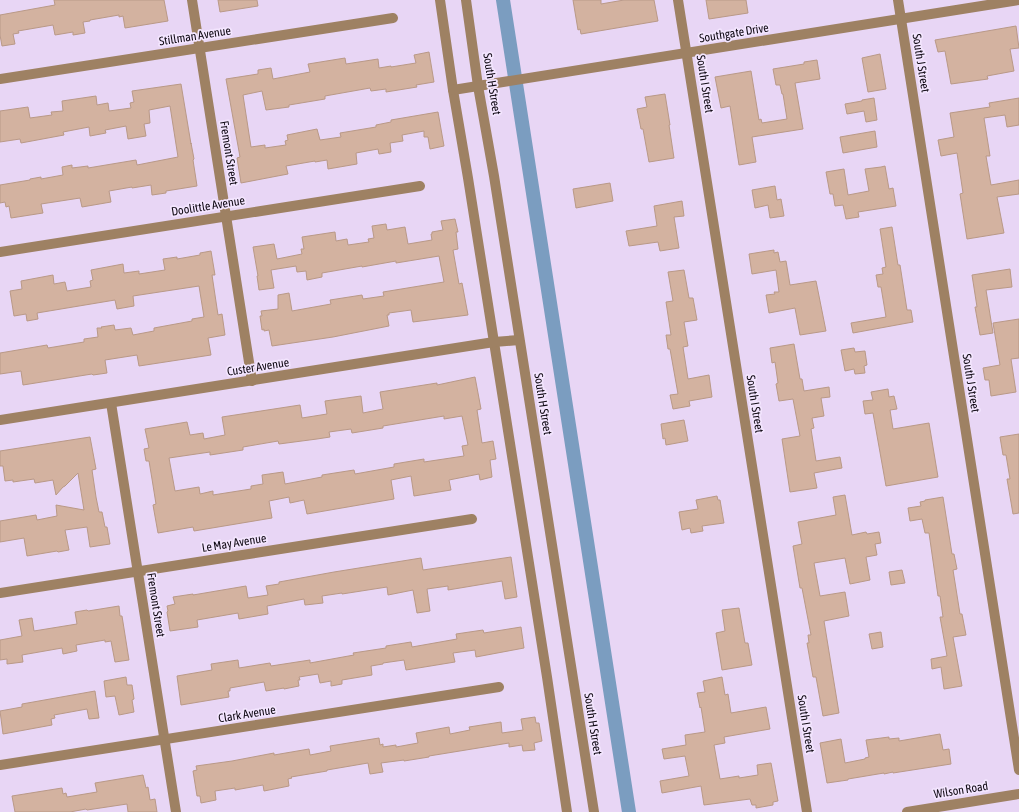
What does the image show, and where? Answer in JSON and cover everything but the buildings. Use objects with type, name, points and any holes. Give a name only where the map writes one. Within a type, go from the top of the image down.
[{"type":"street","name":"Fremont Street","points":[[192,0],[252,381]]},
{"type":"street","points":[[440,0],[567,812]]},
{"type":"street","name":"South H Street","points":[[466,0],[478,86],[495,184],[594,812]]},
{"type":"street","name":"South I Street","points":[[678,0],[806,812]]},
{"type":"street","name":"South J Street","points":[[898,0],[1019,770]]},
{"type":"street","name":"Southgate Drive","points":[[453,90],[1019,0]]},
{"type":"street","name":"Stillman Avenue","points":[[0,79],[393,18]]},
{"type":"street","name":"Doolittle Avenue","points":[[0,252],[420,186]]},
{"type":"street","name":"Custer Avenue","points":[[0,420],[494,342],[519,340]]},
{"type":"street","name":"Fremont Street","points":[[111,403],[176,812]]},
{"type":"street","name":"Le May Avenue","points":[[0,593],[472,519]]},
{"type":"street","name":"Clark Avenue","points":[[0,765],[498,688]]},
{"type":"street","name":"Wilson Road","points":[[907,812],[1019,794]]},
{"type":"waterway","points":[[503,0],[629,812]]}]
